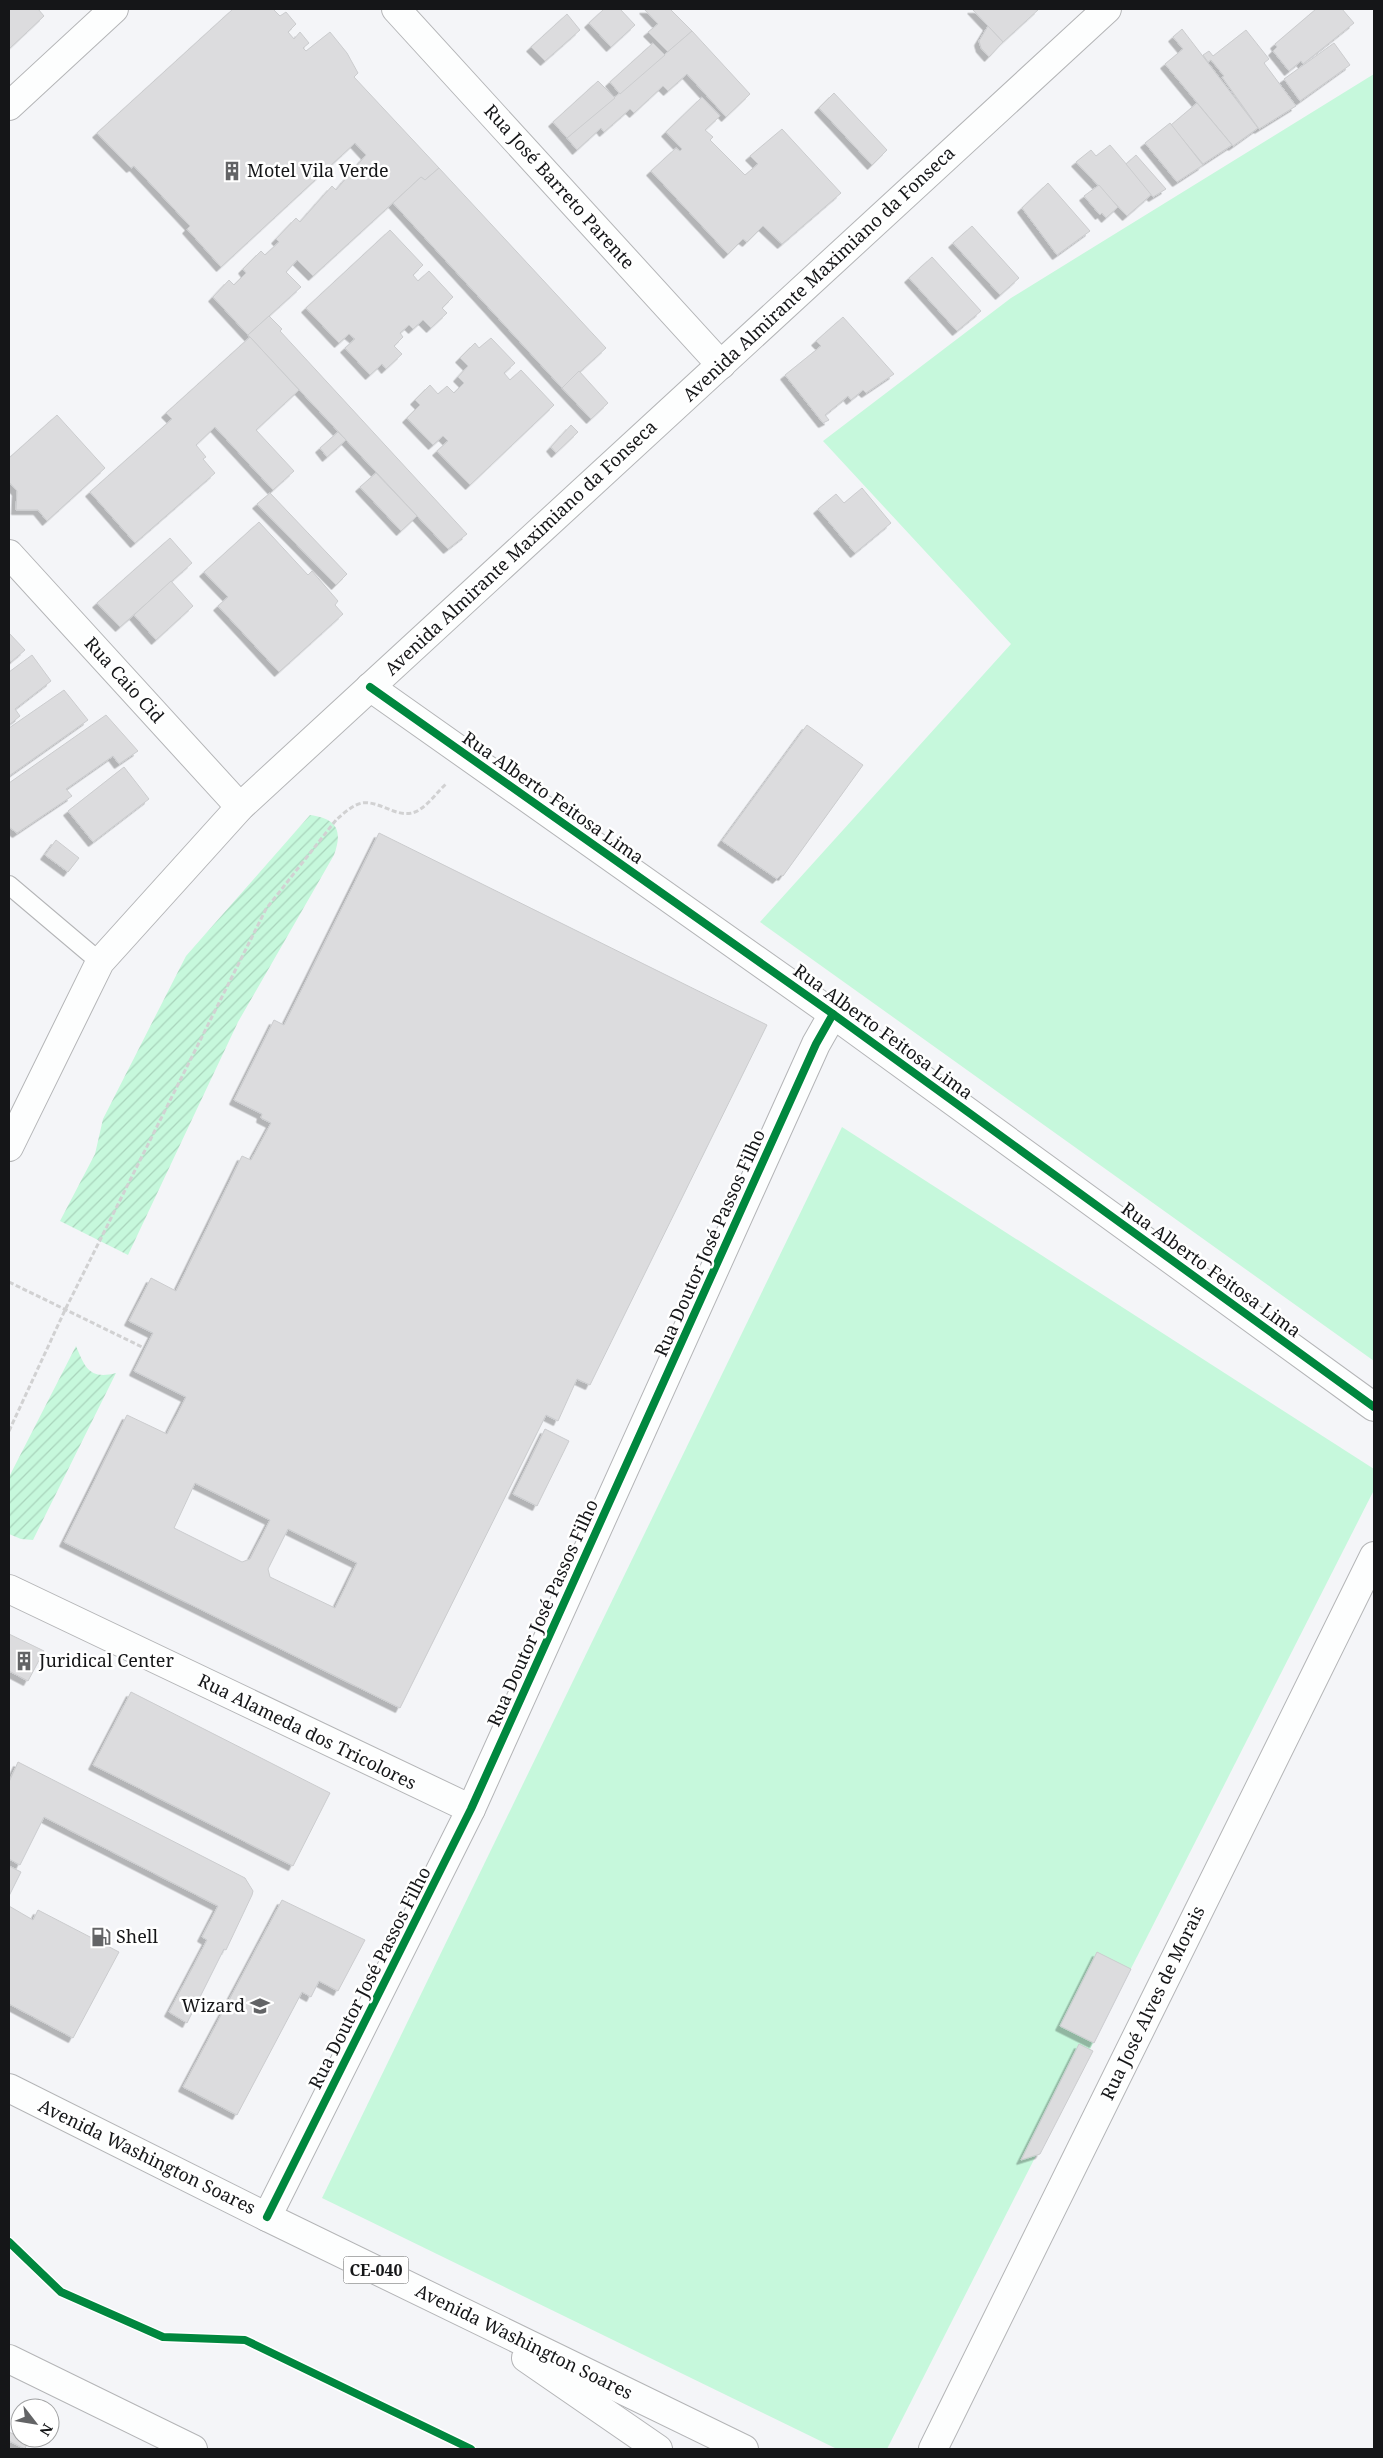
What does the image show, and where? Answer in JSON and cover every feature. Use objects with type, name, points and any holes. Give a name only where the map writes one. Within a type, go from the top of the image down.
[{"type":"main road","points":[[9,106],[114,9]]},
{"type":"main road","name":"Rua José Barreto Parente","points":[[396,9],[721,365]]},
{"type":"main road","name":"Avenida Almirante Maximiano da Fonseca","points":[[9,1147],[100,962],[240,807],[1107,9]]},
{"type":"main road","name":"Rua Caio Cid","points":[[9,554],[240,807]]},
{"type":"main road","name":"Rua Alberto Feitosa Lima","points":[[370,687],[833,1014],[1374,1407]]},
{"type":"main road","name":"Rua Doutor José Passos Filho","points":[[267,2217],[471,1810],[816,1044],[833,1014]]},
{"type":"main road","name":"Rua José Alves de Morais","points":[[933,2449],[1374,1556]]},
{"type":"main road","name":"Rua Alameda dos Tricolores","points":[[9,1589],[471,1810]]},
{"type":"main road","name":"Avenida Washington Soares","points":[[9,2088],[267,2217],[744,2449]]},
{"type":"main road","points":[[451,2306],[658,2449]]},
{"type":"main road","points":[[9,2359],[193,2449]]},
{"type":"lane","points":[[9,885],[100,962]]},
{"type":"path","points":[[9,1431],[65,1310],[266,908],[336,820],[348,810],[362,803],[374,804],[405,814],[418,811],[471,758]]},
{"type":"path","points":[[9,1282],[142,1347]]},
{"type":"green space","points":[[1374,74],[1374,1361],[760,922],[1011,644],[823,441],[1011,298]]},
{"type":"green space","points":[[310,815],[326,819],[336,827],[338,839],[334,855],[238,1022],[128,1255],[60,1221],[95,1154],[103,1119],[186,956]]},
{"type":"green space","points":[[842,1127],[1374,1469],[1374,1490],[887,2449],[837,2449],[322,2198]]},
{"type":"green space","points":[[76,1346],[86,1366],[94,1373],[107,1375],[116,1373],[33,1540],[21,1539],[9,1534],[9,1477]]},
{"type":"building","points":[[9,9],[38,9],[44,16],[9,49]]},
{"type":"building","name":"Motel Vila Verde","points":[[233,9],[273,9],[280,16],[286,12],[296,24],[288,32],[294,39],[300,32],[309,43],[303,48],[306,51],[330,32],[347,53],[358,73],[354,77],[439,168],[425,180],[421,177],[313,276],[297,260],[286,272],[301,287],[248,335],[213,297],[229,280],[234,285],[246,273],[243,269],[261,251],[265,255],[279,242],[276,239],[296,218],[300,222],[332,186],[336,190],[366,155],[355,143],[221,267],[187,229],[190,226],[134,166],[131,168],[97,133]]},
{"type":"building","points":[[604,9],[620,9],[635,25],[611,47],[589,23]]},
{"type":"building","points":[[644,9],[670,9],[692,31],[668,52],[648,32],[658,24]]},
{"type":"building","points":[[972,9],[1039,9],[1003,42]]},
{"type":"building","points":[[1316,9],[1342,9],[1354,23],[1303,64],[1301,61],[1289,71],[1273,51],[1277,47],[1275,44]]},
{"type":"building","points":[[567,14],[580,30],[545,61],[531,47]]},
{"type":"building","points":[[988,26],[1003,42],[989,57],[981,48],[979,41]]},
{"type":"building","points":[[1182,29],[1258,128],[1233,146],[1165,64],[1183,49],[1173,37]]},
{"type":"building","points":[[1246,30],[1269,59],[1264,63],[1296,106],[1259,129],[1222,77],[1224,76],[1211,60],[1208,62],[1203,55],[1209,51],[1213,56]]},
{"type":"building","points":[[692,31],[750,94],[726,117],[687,74],[668,91],[663,86],[634,113],[630,109],[604,132],[601,128],[577,150],[567,138]]},
{"type":"building","points":[[653,43],[665,55],[620,94],[610,82]]},
{"type":"building","points":[[1334,43],[1350,65],[1300,101],[1284,79]]},
{"type":"building","points":[[598,81],[615,98],[567,138],[553,122]]},
{"type":"building","points":[[834,93],[887,150],[872,165],[819,108]]},
{"type":"building","points":[[702,97],[720,116],[705,130],[713,137],[710,140],[745,175],[758,164],[750,156],[782,129],[841,193],[782,244],[763,226],[747,242],[743,239],[728,254],[651,171],[676,148],[680,151],[682,149],[666,132]]},
{"type":"building","points":[[1197,103],[1232,145],[1203,164],[1171,125]]},
{"type":"building","points":[[1170,123],[1203,165],[1177,182],[1145,143]]},
{"type":"building","points":[[1110,145],[1152,194],[1127,216],[1076,162],[1091,150],[1096,156]]},
{"type":"building","points":[[1136,155],[1166,189],[1153,197],[1126,164]]},
{"type":"building","points":[[439,168],[606,348],[562,388],[393,203],[421,177],[425,180]]},
{"type":"building","points":[[1048,183],[1090,231],[1057,255],[1022,208]]},
{"type":"building","points":[[1099,185],[1118,207],[1106,218],[1102,213],[1100,215],[1084,196]]},
{"type":"building","points":[[972,226],[1019,278],[1000,295],[953,243]]},
{"type":"building","points":[[390,230],[423,265],[413,275],[418,281],[429,271],[453,297],[442,308],[447,313],[431,328],[423,320],[413,329],[409,325],[400,333],[403,337],[394,346],[402,354],[386,369],[382,364],[370,375],[345,348],[355,339],[349,334],[339,343],[306,308]]},
{"type":"building","points":[[932,257],[981,311],[957,331],[909,278]]},
{"type":"building","points":[[269,316],[282,329],[280,331],[467,534],[448,549],[248,335]]},
{"type":"building","points":[[843,317],[894,374],[866,393],[863,390],[851,400],[848,396],[825,415],[829,420],[823,423],[785,375],[821,346],[816,341]]},
{"type":"building","points":[[250,337],[299,390],[256,430],[294,471],[273,490],[215,427],[196,445],[206,457],[203,459],[215,473],[135,543],[90,492],[172,419],[166,413]]},
{"type":"building","points":[[491,338],[515,363],[504,373],[510,380],[521,370],[554,405],[470,485],[437,451],[448,441],[443,436],[433,445],[407,418],[420,405],[415,400],[430,385],[438,394],[447,386],[454,393],[464,383],[458,377],[468,366],[460,358],[475,343],[479,348]]},
{"type":"building","points":[[579,371],[608,403],[591,419],[562,388]]},
{"type":"building","points":[[57,415],[105,468],[47,521],[38,510],[16,510],[17,491],[9,482],[9,458]]},
{"type":"building","points":[[571,425],[578,432],[556,453],[551,447]]},
{"type":"building","points":[[338,432],[346,440],[327,457],[320,448]]},
{"type":"building","points":[[376,473],[417,516],[401,531],[360,487]]},
{"type":"building","points":[[862,488],[891,523],[855,553],[818,509],[836,494],[844,503]]},
{"type":"building","points":[[270,493],[347,574],[336,585],[257,504]]},
{"type":"building","points":[[259,522],[308,575],[312,571],[338,601],[335,605],[343,614],[279,672],[218,606],[228,597],[204,572]]},
{"type":"building","points":[[170,538],[192,563],[120,627],[97,603]]},
{"type":"building","points":[[171,581],[193,606],[156,640],[134,615]]},
{"type":"building","points":[[9,633],[25,650],[11,662],[9,659]]},
{"type":"building","points":[[32,655],[51,681],[15,709],[20,716],[9,725],[9,672]]},
{"type":"building","points":[[64,690],[88,720],[9,776],[9,728]]},
{"type":"building","points":[[106,715],[138,751],[119,764],[113,756],[66,789],[72,796],[17,833],[9,827],[9,783]]},
{"type":"building","points":[[807,725],[863,765],[783,876],[781,875],[777,879],[722,841]]},
{"type":"building","points":[[124,767],[149,799],[93,842],[68,811]]},
{"type":"building","points":[[379,833],[767,1025],[590,1385],[577,1379],[558,1421],[546,1415],[400,1708],[64,1542],[127,1415],[167,1434],[186,1397],[134,1371],[153,1333],[129,1321],[151,1278],[176,1291],[242,1156],[251,1160],[271,1123],[261,1118],[262,1114],[234,1100],[274,1020],[284,1025]],"holes":[[[195,1483],[270,1520],[250,1559],[242,1562],[174,1528]],[[288,1529],[357,1563],[335,1608],[270,1577],[268,1569]]]},
{"type":"building","points":[[56,840],[79,858],[68,872],[45,855]]},
{"type":"building","points":[[545,1429],[569,1441],[537,1506],[513,1494]]},
{"type":"building","name":"Juridical Center","points":[[9,1634],[44,1651],[28,1681],[9,1671]]},
{"type":"building","points":[[131,1692],[330,1793],[293,1866],[93,1765]]},
{"type":"building","points":[[18,1762],[245,1878],[253,1891],[252,1895],[226,1950],[224,1949],[187,2023],[169,2012],[207,1940],[202,1937],[218,1906],[44,1817],[20,1865],[9,1859],[9,1782]]},
{"type":"building","points":[[9,1866],[21,1872],[9,1896]]},
{"type":"building","name":"Wizard","points":[[282,1900],[365,1940],[338,1991],[319,1981],[311,1997],[302,1992],[237,2115],[183,2087]]},
{"type":"building","points":[[9,1906],[33,1920],[38,1910],[119,1952],[73,2038],[9,2004]]},
{"type":"building","points":[[1097,1952],[1131,1969],[1094,2043],[1060,2026]]},
{"type":"building","points":[[1079,2044],[1093,2051],[1040,2154],[1021,2160]]},
{"type":"cycle path","points":[[370,687],[833,1014],[1374,1407]]},
{"type":"cycle path","points":[[267,2217],[471,1809],[816,1044],[833,1014]]},
{"type":"cycle path","points":[[9,2242],[61,2292],[163,2337],[245,2340],[471,2449]]},
{"type":"place","name":"Motel Vila Verde","points":[[232,171]]},
{"type":"place","name":"Juridical Center","points":[[24,1661]]},
{"type":"place","name":"Shell","points":[[101,1937]]},
{"type":"place","name":"Wizard","points":[[260,2006]]}]
